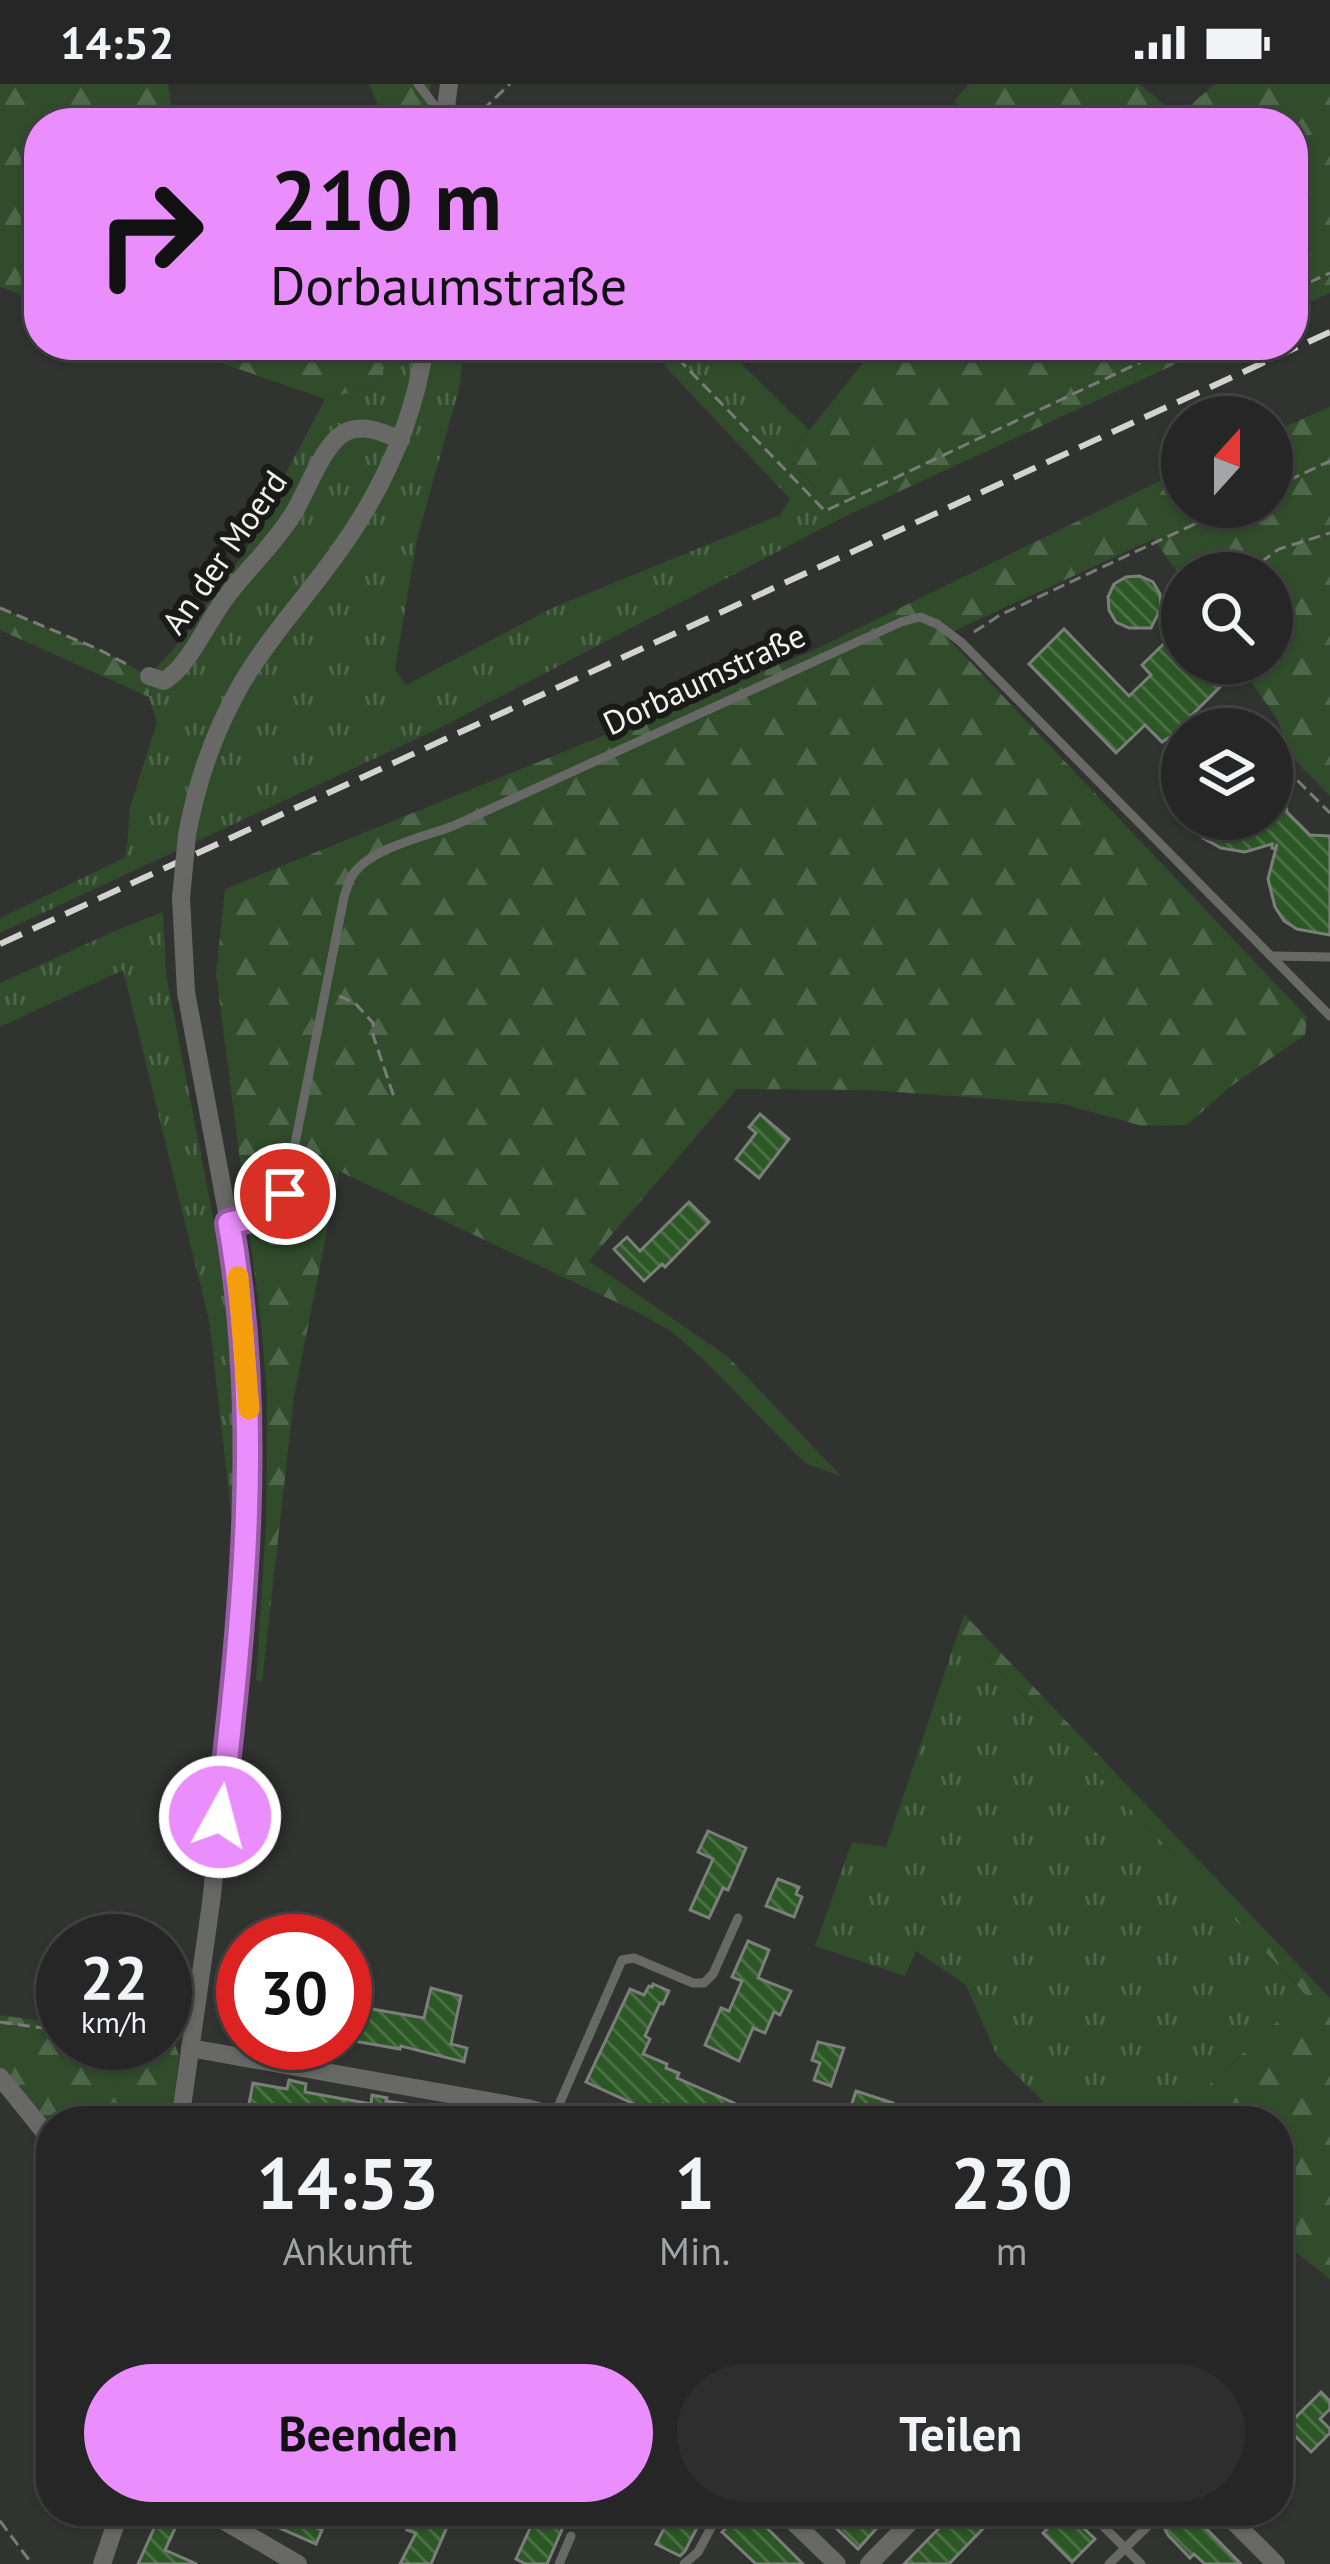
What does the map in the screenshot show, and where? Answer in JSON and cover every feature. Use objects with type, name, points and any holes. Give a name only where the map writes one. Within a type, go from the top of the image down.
[{"type":"street","points":[[192,2032],[242,1626],[248,1396],[244,1322],[229,1223],[186,992],[181,898],[187,835],[202,769],[237,693],[356,527],[383,481],[412,407],[422,360]]},
{"type":"street","name":"An der Moerd","points":[[149,676],[164,681],[178,669],[224,599],[292,518],[341,434],[370,428],[401,440]]},
{"type":"street","points":[[192,2048],[516,2106]]},
{"type":"street","points":[[182,2106],[187,2070]]},
{"type":"street","points":[[0,2077],[36,2121]]},
{"type":"street","points":[[102,2564],[115,2526]]},
{"type":"street","points":[[228,2526],[270,2557],[298,2564]]},
{"type":"street","points":[[798,2526],[837,2564]]},
{"type":"street","points":[[869,2564],[906,2526]]},
{"type":"street","points":[[1238,2526],[1276,2564]]},
{"type":"lane","name":"Dorbaumstraße","points":[[229,1223],[266,1214],[285,1194],[344,897],[352,875],[366,861],[920,617],[962,641],[1330,1016]]},
{"type":"lane","points":[[1271,956],[1330,957]]},
{"type":"lane","points":[[1314,1000],[1330,993]]},
{"type":"lane","points":[[565,2106],[622,1960],[634,1958],[693,1983],[704,1983],[713,1974],[738,1918]]},
{"type":"lane","points":[[684,2564],[698,2552],[712,2526]]},
{"type":"lane","points":[[1103,2526],[1142,2564]]},
{"type":"lane","points":[[1109,2564],[1148,2526]]},
{"type":"lane","points":[[559,2564],[571,2536]]},
{"type":"path","points":[[482,108],[510,84]]},
{"type":"path","points":[[679,360],[825,511],[1145,360]]},
{"type":"path","points":[[1293,478],[1330,461]]},
{"type":"path","points":[[962,641],[1000,615],[1186,528]]},
{"type":"path","points":[[1275,552],[1330,533]]},
{"type":"path","points":[[0,608],[149,676]]},
{"type":"path","points":[[1293,776],[1330,813]]},
{"type":"path","points":[[326,990],[355,1003],[373,1023],[395,1100]]},
{"type":"path","points":[[0,2022],[36,2027]]},
{"type":"path","points":[[0,2521],[32,2564]]},
{"type":"green space","points":[[0,84],[168,84],[172,108],[24,108],[24,295],[0,287]]},
{"type":"green space","points":[[369,84],[431,84],[427,108],[379,108]]},
{"type":"green space","points":[[969,84],[1139,84],[1168,108],[961,108],[954,101]]},
{"type":"green space","points":[[1215,84],[1330,84],[1330,293],[1308,303],[1308,108],[1187,108]]},
{"type":"green space","points":[[212,360],[385,360],[381,384],[325,399]]},
{"type":"green space","points":[[385,360],[463,360],[417,539],[395,669],[406,685],[552,608],[780,515],[790,499],[659,360],[737,360],[809,430],[788,457],[842,518],[438,729],[0,933],[0,918],[126,857],[130,807],[157,722],[149,676],[183,638],[244,553],[325,399],[381,384]]},
{"type":"green space","points":[[865,360],[1184,360],[842,518],[788,457]]},
{"type":"green space","points":[[1330,407],[1330,796],[1293,758],[1293,708],[1269,708],[1253,684],[1293,684],[1293,552],[1163,552],[1154,539],[945,635],[1307,1017],[1305,1035],[1231,1086],[1187,1125],[1142,1126],[1063,1104],[868,1090],[737,1089],[589,1261],[727,1356],[841,1476],[805,1463],[671,1331],[339,1171],[294,1397],[262,1682],[256,1680],[266,1526],[267,1395],[216,974],[225,889],[810,652],[1161,480],[1161,528],[1293,528],[1293,423]]},
{"type":"green space","points":[[0,608],[149,676],[149,697],[0,630]]},
{"type":"green space","points":[[163,912],[166,974],[233,1321],[239,1507],[231,1511],[209,1320],[123,970],[0,1027],[0,983]]},
{"type":"green space","points":[[964,1614],[1330,1998],[1330,2279],[1293,2250],[1293,2106],[1186,2106],[1306,1995],[1008,1679],[958,1633]]},
{"type":"green space","points":[[958,1633],[1008,1679],[1306,1995],[1186,2106],[1048,2106],[997,2056],[966,1985],[916,1951],[905,1976],[815,1946],[852,1842],[886,1847]]},
{"type":"green space","points":[[0,2015],[36,2020],[36,2070],[177,2070],[173,2106],[36,2106],[36,2135],[0,2091]]},
{"type":"building","points":[[1126,577],[1153,582],[1160,594],[1161,608],[1151,628],[1129,628],[1116,622],[1109,610],[1114,584]]},
{"type":"building","points":[[1064,629],[1129,696],[1151,675],[1142,665],[1161,646],[1161,684],[1223,684],[1199,708],[1161,708],[1161,741],[1145,725],[1116,753],[1029,664]]},
{"type":"building","points":[[1293,818],[1310,835],[1330,836],[1330,935],[1297,929],[1284,921],[1268,879],[1276,849],[1272,844],[1245,852],[1207,840],[1293,840]]},
{"type":"building","points":[[760,1114],[789,1139],[759,1178],[736,1159],[756,1133],[749,1127]]},
{"type":"building","points":[[689,1202],[709,1222],[665,1267],[662,1264],[644,1281],[614,1249],[627,1237],[640,1251]]},
{"type":"building","points":[[708,1831],[746,1848],[728,1890],[723,1888],[709,1918],[690,1910],[713,1859],[698,1852]]},
{"type":"building","points":[[778,1879],[799,1887],[796,1894],[802,1897],[794,1917],[766,1906]]},
{"type":"building","points":[[748,1941],[769,1950],[758,1978],[791,1991],[765,2033],[753,2028],[739,2061],[705,2045],[721,2008],[729,2011],[742,1981],[732,1977]]},
{"type":"building","points":[[652,1987],[669,1991],[645,2036],[650,2039],[643,2054],[667,2064],[666,2068],[679,2073],[677,2078],[733,2106],[638,2106],[586,2082],[630,1989],[644,1995]]},
{"type":"building","points":[[431,1988],[461,1996],[451,2044],[467,2048],[464,2062],[401,2046],[372,2044],[372,2009],[424,2018]]},
{"type":"building","points":[[818,2042],[844,2048],[831,2086],[814,2080],[820,2063],[812,2060]]},
{"type":"building","points":[[289,2080],[306,2084],[305,2092],[371,2104],[372,2095],[419,2106],[249,2106],[253,2083],[287,2089]]},
{"type":"building","points":[[856,2091],[893,2103],[892,2106],[851,2106]]},
{"type":"building","points":[[1321,2392],[1330,2401],[1330,2409],[1320,2419],[1330,2433],[1311,2452],[1293,2434],[1293,2420]]},
{"type":"building","points":[[155,2526],[176,2526],[165,2550],[197,2564],[138,2564]]},
{"type":"building","points":[[275,2526],[322,2530],[316,2544]]},
{"type":"building","points":[[409,2526],[447,2526],[431,2564],[400,2564],[416,2533],[407,2530]]},
{"type":"building","points":[[531,2526],[564,2526],[547,2564],[516,2559]]},
{"type":"building","points":[[665,2526],[698,2526],[680,2556],[656,2544]]},
{"type":"building","points":[[728,2526],[764,2526],[803,2564],[756,2564],[722,2532]]},
{"type":"building","points":[[834,2526],[879,2526],[858,2549]]},
{"type":"building","points":[[941,2526],[986,2526],[949,2564],[904,2564]]},
{"type":"building","points":[[1050,2526],[1082,2526],[1095,2539],[1072,2562],[1043,2533]]},
{"type":"building","points":[[1163,2526],[1204,2526],[1241,2564],[1205,2564],[1194,2554],[1190,2558]]},
{"type":"railway","points":[[1308,342],[1330,332]]},
{"type":"railway","points":[[0,944],[1269,360]]},
{"type":"slow traffic","points":[[238,1277],[249,1409]]},
{"type":"route","points":[[220,1817],[242,1626],[250,1471],[244,1322],[229,1223],[266,1214],[285,1194]]}]
